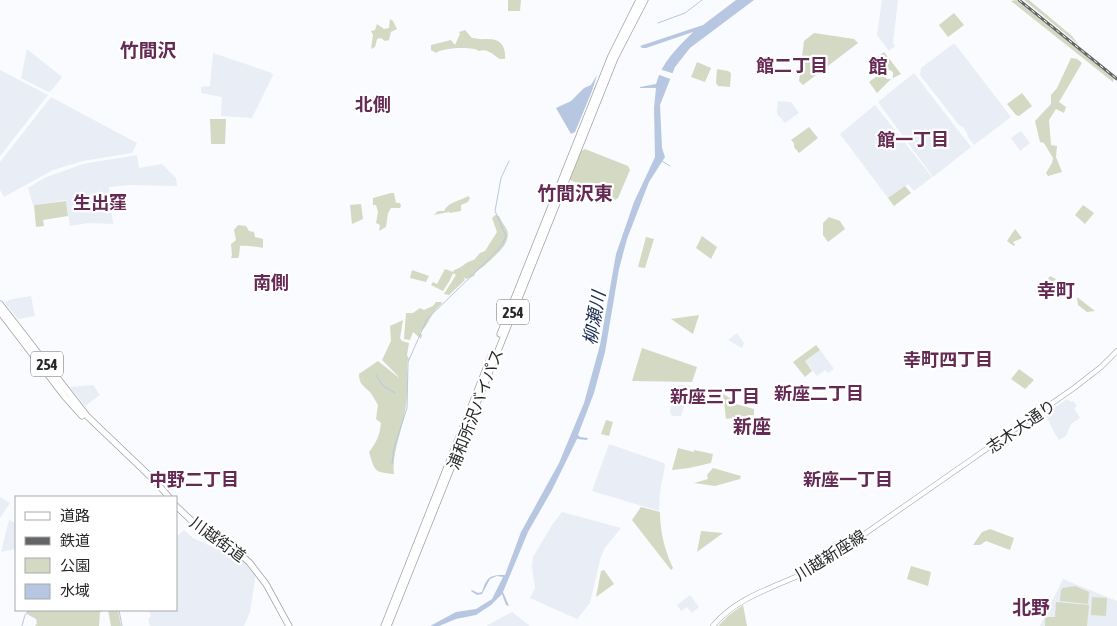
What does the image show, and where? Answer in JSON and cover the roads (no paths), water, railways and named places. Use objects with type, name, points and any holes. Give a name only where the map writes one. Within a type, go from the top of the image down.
[{"type":"highway","name":"浦和所沢バイパス","points":[[384,626],[607,65],[639,0]]},
{"type":"highway","name":"浦和所沢バイパス","points":[[388,626],[615,58],[644,0]]},
{"type":"highway","name":"254","points":[[0,307],[94,424],[168,496]]},
{"type":"highway","name":"川越街道","points":[[178,508],[193,522],[250,562],[266,584],[289,626]]},
{"type":"main road","name":"志木大通り","points":[[920,496],[1074,388],[1101,367],[1117,351]]},
{"type":"main road","name":"川越新座線","points":[[713,626],[723,615],[742,602],[815,568],[920,496]]},
{"type":"water","points":[[736,0],[754,0],[690,48],[675,67],[660,105],[662,148],[665,157],[649,182],[627,239],[619,269],[605,352],[594,393],[578,435],[588,438],[587,440],[577,439],[552,490],[528,532],[503,592],[509,606],[506,605],[502,594],[491,605],[476,615],[456,619],[439,626],[430,626],[456,612],[476,609],[492,599],[503,577],[497,576],[490,579],[482,594],[477,595],[471,591],[482,592],[489,578],[492,576],[505,575],[521,532],[559,463],[584,403],[600,345],[616,254],[634,202],[655,157],[654,108],[656,88],[640,87],[656,84],[666,62],[693,32],[646,48],[640,46],[703,25]]},
{"type":"water","points":[[597,75],[575,132],[571,134],[556,108],[571,101],[584,88],[591,85]]},
{"type":"waterway","points":[[658,23],[685,13],[702,0]]},
{"type":"waterway","points":[[392,464],[394,448],[407,408],[408,362],[427,319],[484,264],[502,245],[506,236],[495,211],[501,178],[509,161]]},
{"type":"waterway","points":[[662,161],[670,166]]},
{"type":"waterway","points":[[376,375],[383,386],[395,393]]},
{"type":"waterway","points":[[22,626],[28,611]]},
{"type":"waterway","points":[[119,611],[122,626]]},
{"type":"railway","points":[[1019,0],[1117,79]]},
{"type":"district","name":"竹間沢","points":[[148,50]]},
{"type":"district","name":"館二丁目","points":[[792,65]]},
{"type":"district","name":"館","points":[[878,66]]},
{"type":"district","name":"北側","points":[[373,104]]},
{"type":"district","name":"館一丁目","points":[[913,139]]},
{"type":"district","name":"竹間沢東","points":[[575,193]]},
{"type":"district","name":"生出窪","points":[[100,202]]},
{"type":"district","name":"南側","points":[[271,282]]},
{"type":"district","name":"幸町","points":[[1056,290]]},
{"type":"district","name":"幸町四丁目","points":[[948,359]]},
{"type":"district","name":"新座二丁目","points":[[819,393]]},
{"type":"district","name":"新座三丁目","points":[[715,396]]},
{"type":"district","name":"新座","points":[[752,426]]},
{"type":"district","name":"中野二丁目","points":[[194,479]]},
{"type":"district","name":"新座一丁目","points":[[848,479]]},
{"type":"district","name":"北野","points":[[1031,607]]},
{"type":"water label","name":"柳瀬川","points":[[594,318]]}]
